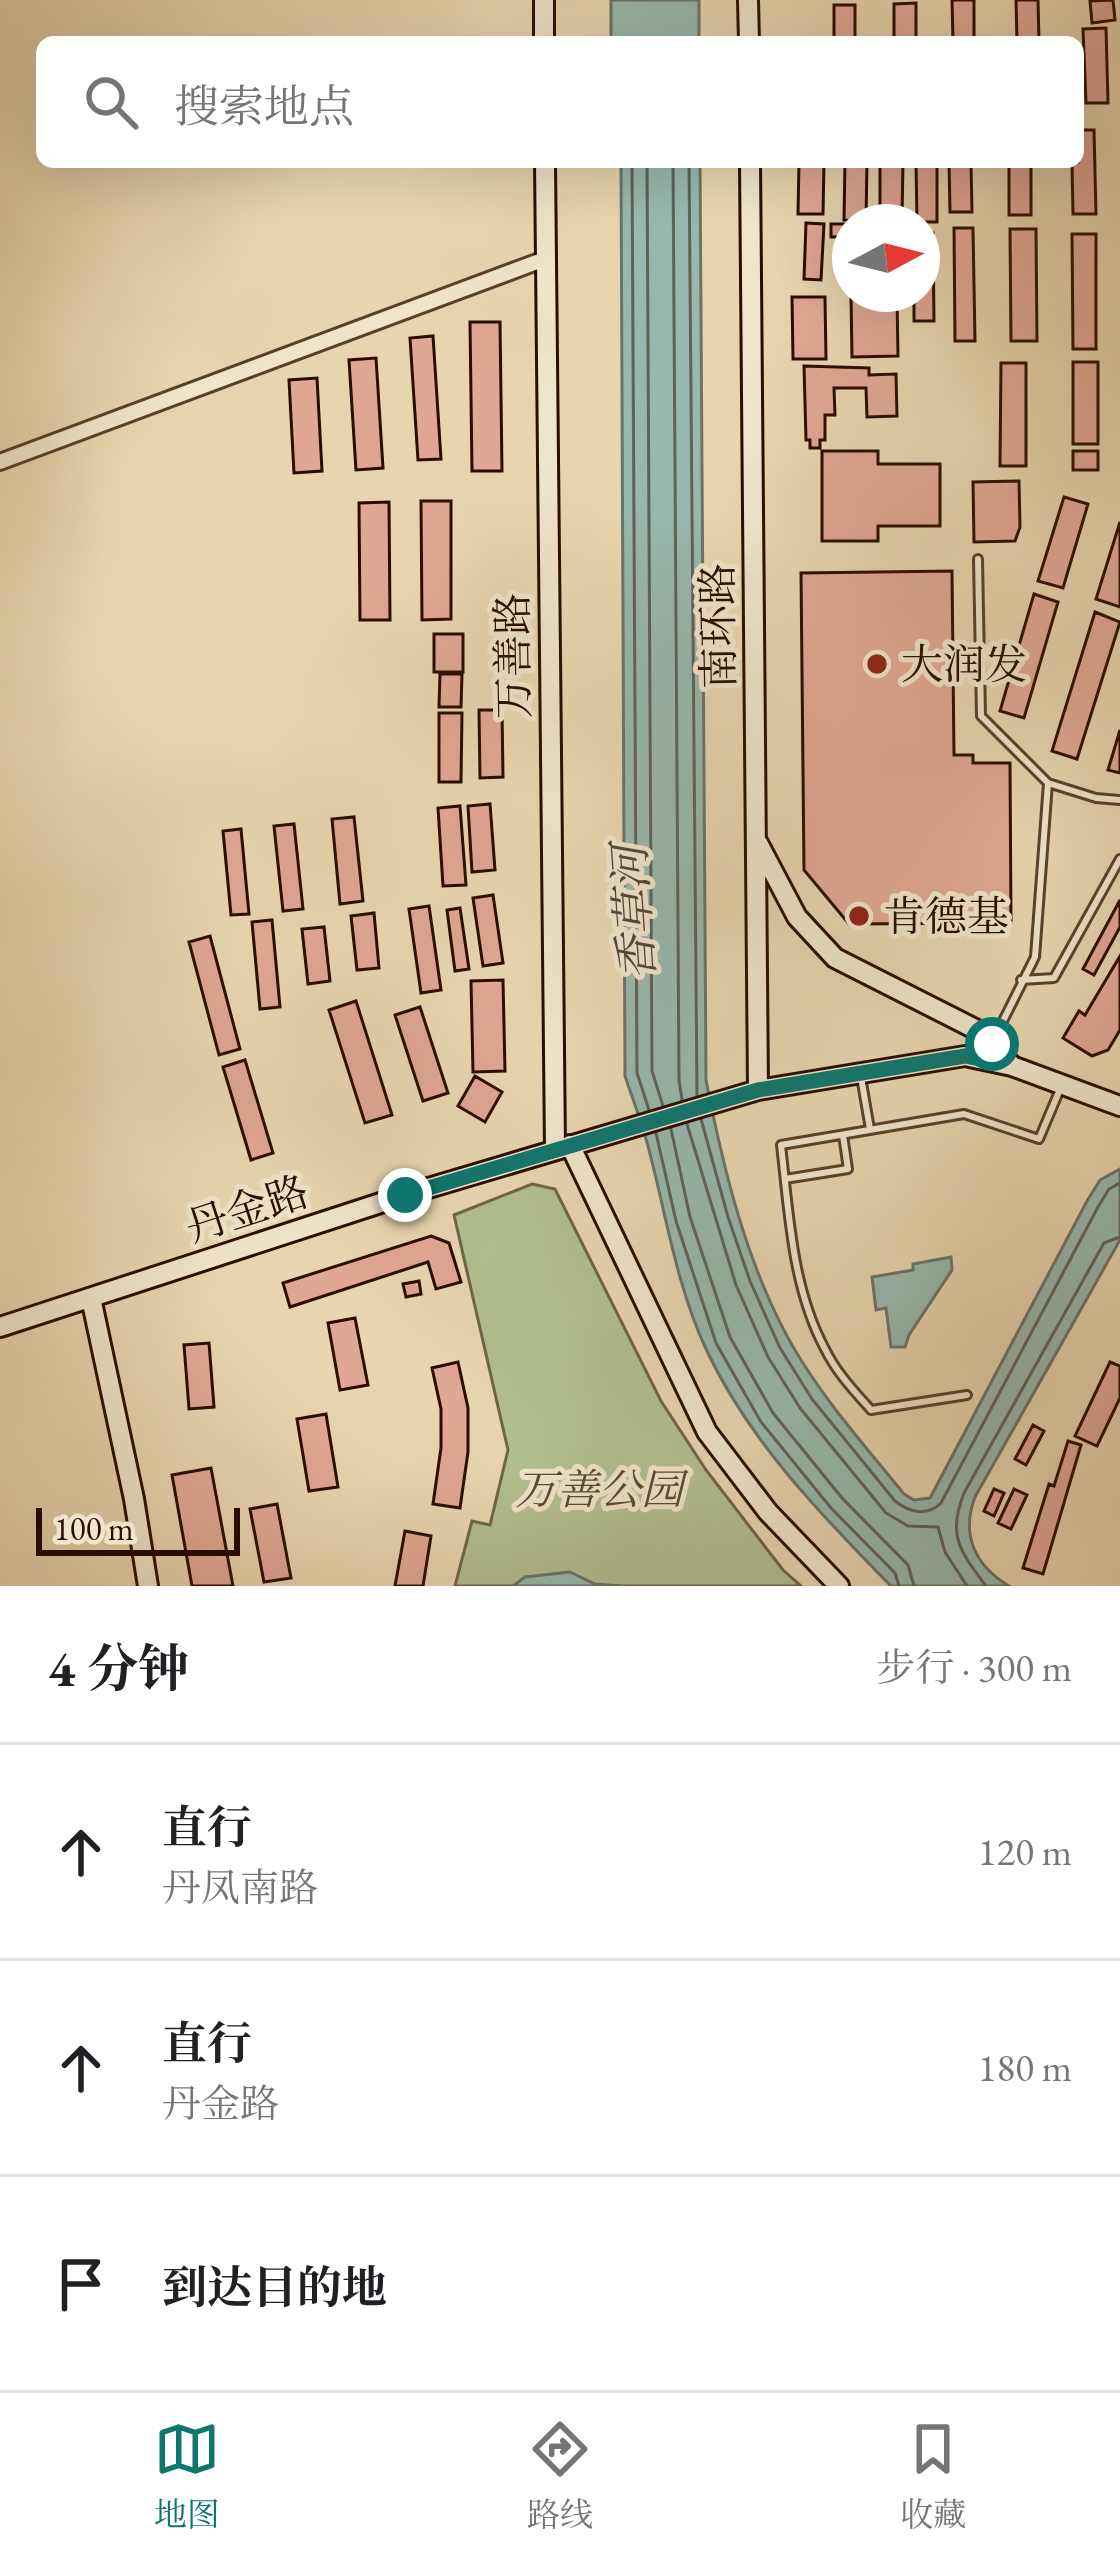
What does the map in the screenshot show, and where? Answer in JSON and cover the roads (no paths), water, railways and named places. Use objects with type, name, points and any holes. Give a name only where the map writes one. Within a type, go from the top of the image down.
[{"type":"main road","points":[[544,0],[544,36]]},
{"type":"main road","points":[[748,0],[749,36]]},
{"type":"main road","name":"万善路","points":[[545,168],[562,1147],[707,1432],[768,1512],[839,1586]]},
{"type":"main road","name":"南环路","points":[[750,168],[758,1090]]},
{"type":"main road","points":[[756,840],[797,917],[835,958],[983,1033],[989,1052],[1012,1066],[1120,1106]]},
{"type":"main road","name":"丹金路","points":[[0,1328],[724,1098],[989,1052]]},
{"type":"main road","points":[[92,1298],[148,1586]]},
{"type":"street","points":[[0,463],[545,259]]},
{"type":"lane","points":[[978,559],[981,716],[1048,783],[1120,800]]},
{"type":"lane","points":[[989,1052],[1035,957],[1048,783]]},
{"type":"lane","points":[[1021,980],[1054,978],[1120,859]]},
{"type":"lane","points":[[860,1074],[870,1131]]},
{"type":"lane","points":[[967,1395],[871,1410],[843,1377],[813,1325],[800,1277],[781,1144],[964,1114],[1039,1139],[1062,1084]]},
{"type":"lane","points":[[785,1179],[848,1169],[843,1136]]},
{"type":"water","points":[[611,0],[699,0],[699,36],[611,36]]},
{"type":"water","name":"香草河","points":[[621,168],[700,168],[706,1080],[738,1216],[776,1315],[817,1384],[904,1494],[914,1500],[930,1498],[1087,1201],[1100,1180],[1120,1169],[1120,1240],[971,1511],[970,1536],[979,1558],[1009,1586],[891,1586],[765,1446],[723,1383],[696,1325],[625,1076]]},
{"type":"water","points":[[951,1257],[952,1270],[905,1347],[891,1347],[886,1308],[876,1310],[872,1277]]},
{"type":"water","points":[[570,1572],[595,1584],[621,1586],[513,1586],[525,1577]]},
{"type":"place","name":"大润发","points":[[877,664]]},
{"type":"place","name":"肯德基","points":[[859,916]]},
{"type":"park label","name":"万善公园","points":[[599,1489]]}]
